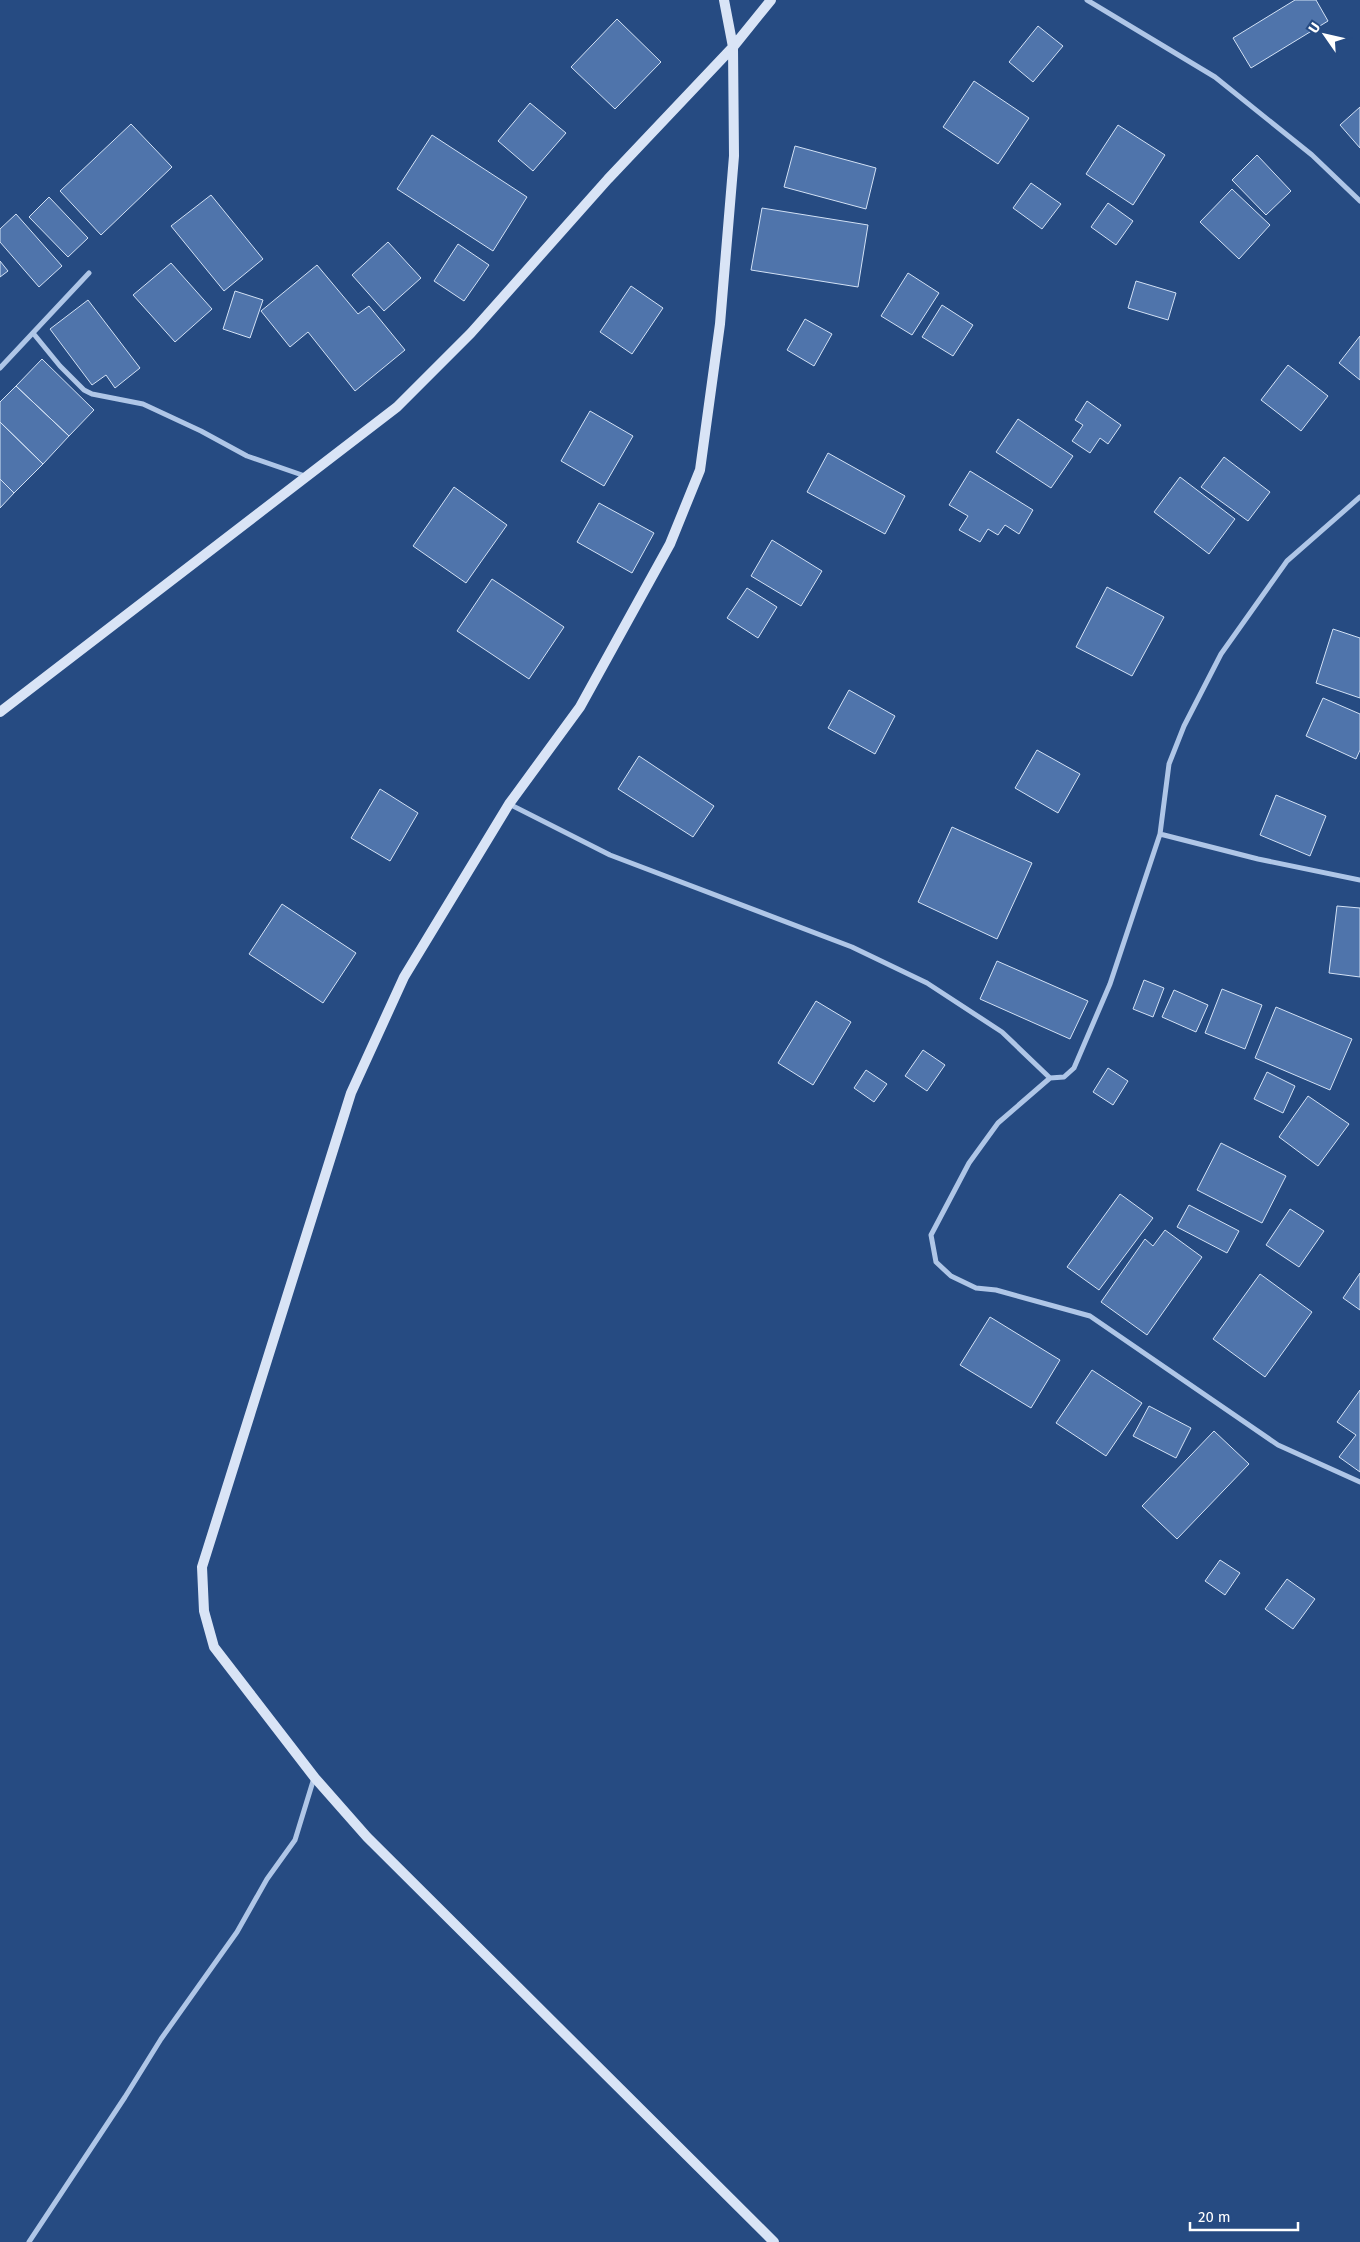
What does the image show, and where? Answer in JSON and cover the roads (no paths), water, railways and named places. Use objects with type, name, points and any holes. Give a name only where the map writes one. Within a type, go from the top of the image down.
[{"type":"street","points":[[724,0],[733,47],[732,176],[720,324],[700,470],[670,544],[580,707],[509,804],[404,977],[351,1093],[202,1567],[204,1611],[214,1647],[314,1778],[367,1837],[774,2242]]},
{"type":"street","points":[[0,712],[397,408],[464,340],[608,179],[733,47],[771,0]]},
{"type":"street","points":[[1087,0],[1215,77],[1312,155],[1360,201]]},
{"type":"street","points":[[0,368],[89,273]]},
{"type":"street","points":[[33,333],[60,366],[84,390],[92,394],[143,404],[201,431],[247,456],[308,477]]},
{"type":"street","points":[[1360,497],[1287,561],[1221,654],[1184,726],[1170,764],[1160,834],[1110,984],[1074,1068],[1064,1077],[1050,1078],[998,1123],[969,1163],[931,1235],[936,1262],[951,1276],[976,1288],[996,1290],[1090,1316],[1278,1446],[1360,1482]]},
{"type":"street","points":[[509,804],[610,855],[852,947],[927,983],[1002,1032],[1050,1078]]},
{"type":"street","points":[[1160,834],[1258,859],[1360,880]]},
{"type":"street","points":[[29,2242],[161,2039],[237,1932],[267,1879],[295,1840],[314,1778]]}]
